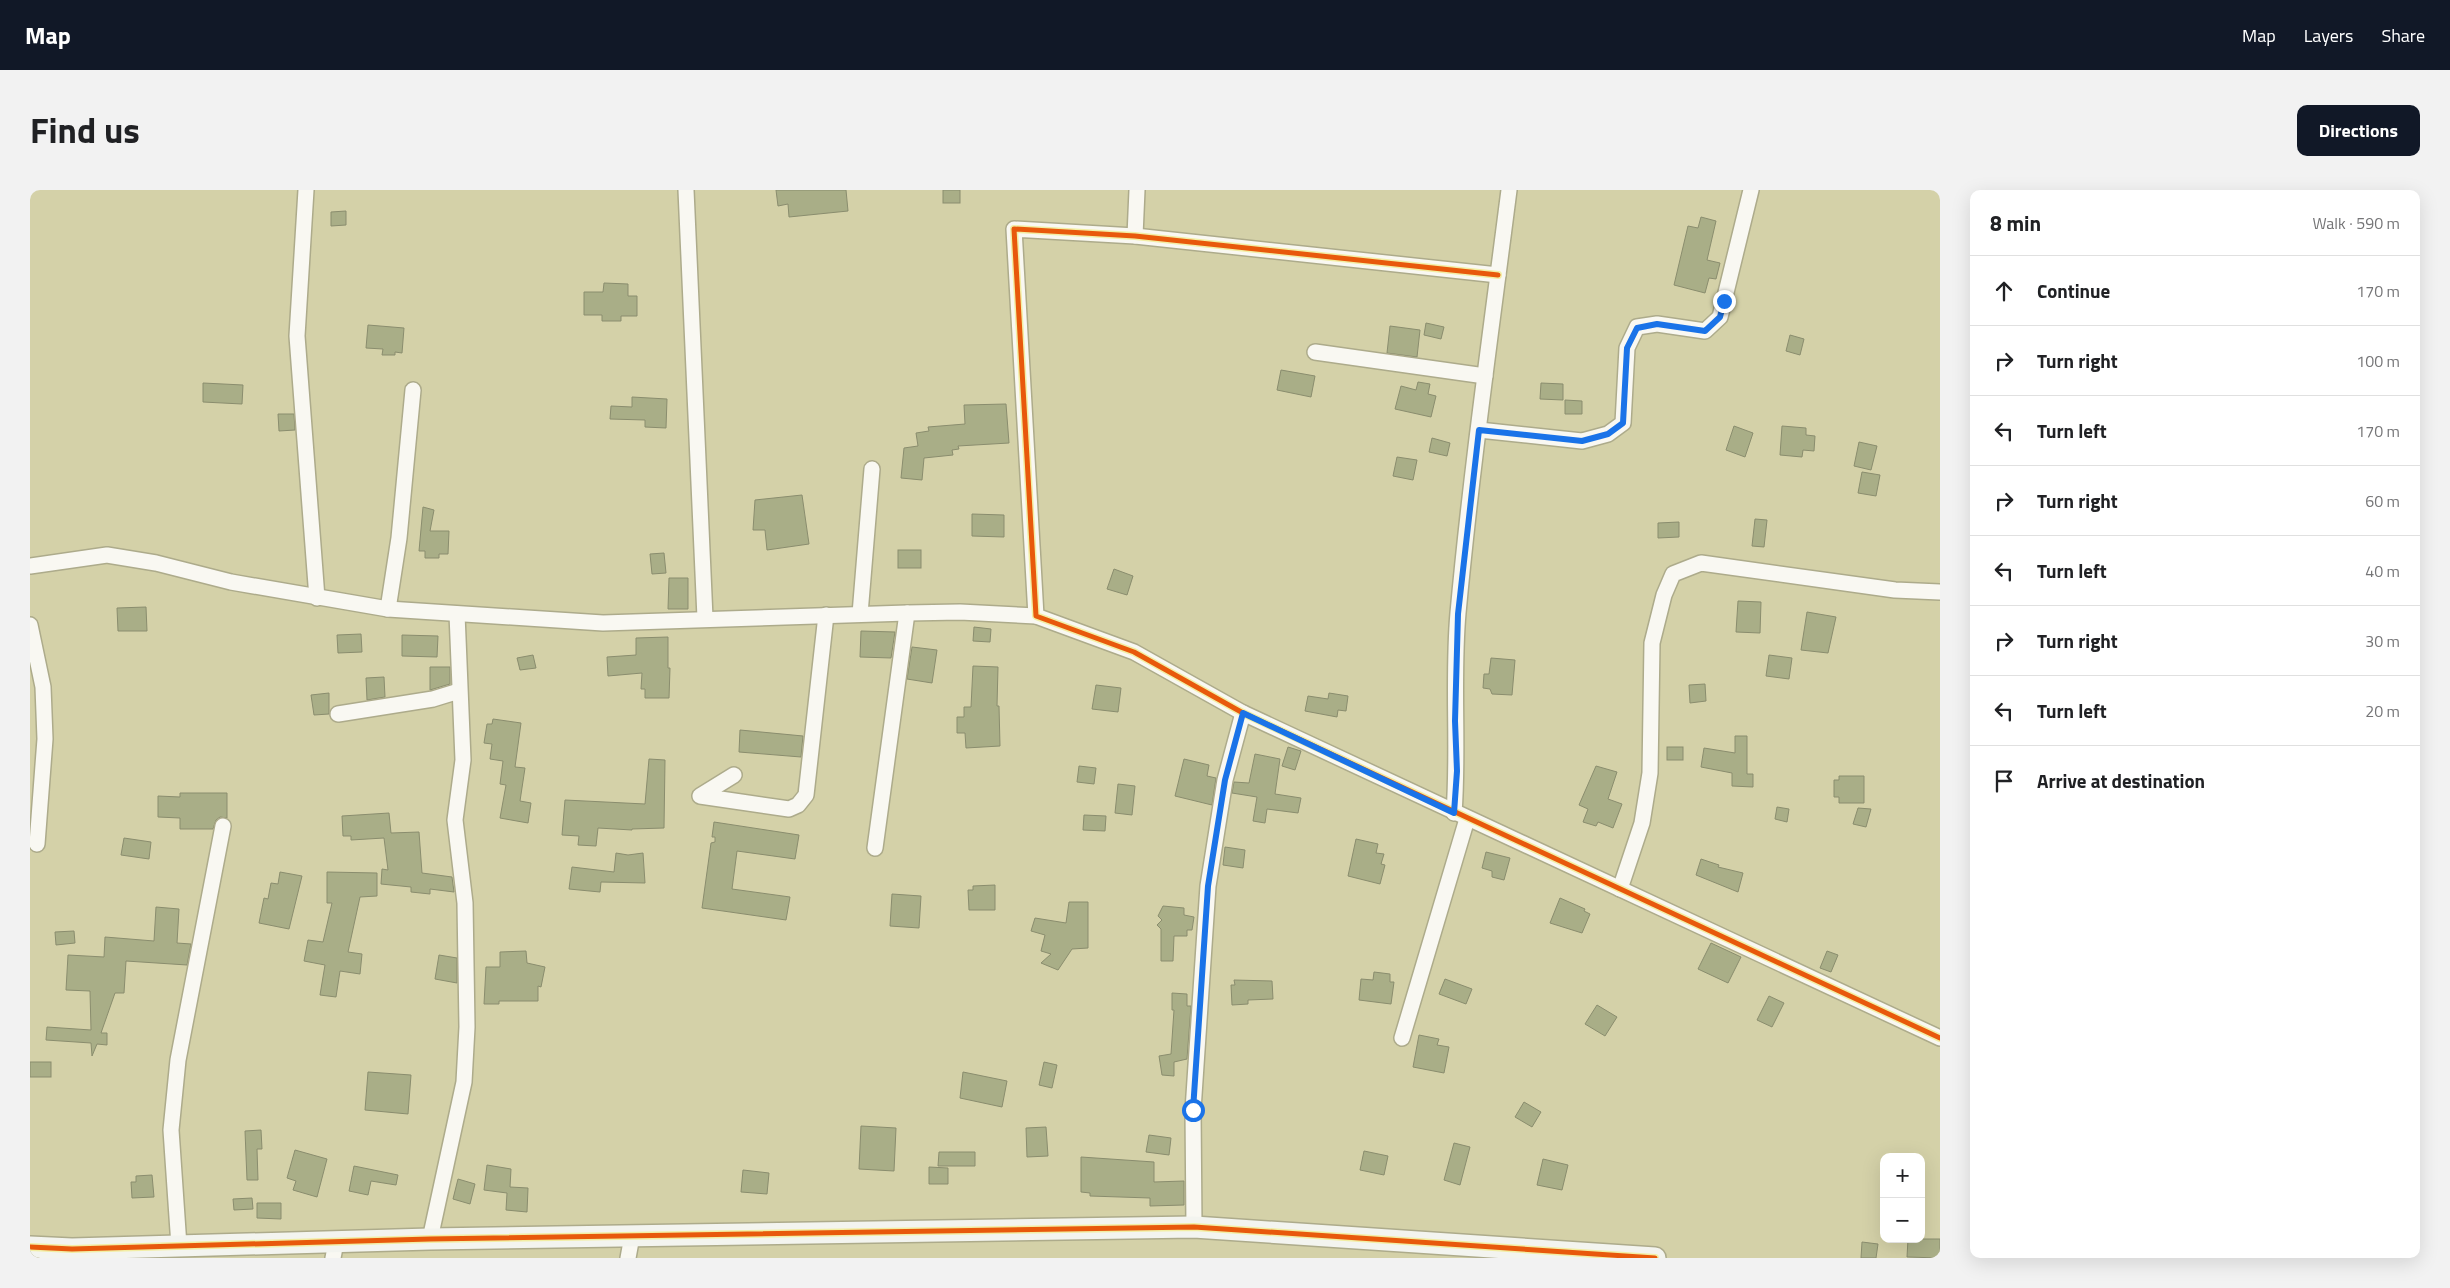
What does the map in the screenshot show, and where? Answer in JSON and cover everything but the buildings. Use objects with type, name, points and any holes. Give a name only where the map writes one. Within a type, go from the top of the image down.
[{"type":"street","points":[[306,190],[297,336],[317,598]]},
{"type":"street","points":[[686,190],[704,618]]},
{"type":"street","points":[[1135,236],[1137,190]]},
{"type":"street","points":[[1402,1038],[1460,816],[1455,721],[1458,614],[1485,376],[1509,190]]},
{"type":"street","points":[[1479,430],[1582,441],[1608,434],[1623,423],[1627,348],[1637,328],[1657,324],[1705,331],[1720,317],[1751,190]]},
{"type":"street","points":[[1036,616],[1014,229],[1135,236],[1498,275]]},
{"type":"street","points":[[1315,352],[1485,376]]},
{"type":"street","points":[[388,609],[399,538],[413,390]]},
{"type":"street","points":[[860,614],[872,469]]},
{"type":"street","points":[[30,566],[107,555],[156,563],[231,582],[388,609],[603,623],[907,612],[960,612],[1036,616],[1134,652],[1243,713],[1460,816],[1940,1038]]},
{"type":"street","points":[[1620,889],[1642,823],[1650,773],[1652,643],[1664,595],[1673,574],[1701,562],[1895,590],[1940,592]]},
{"type":"street","points":[[875,848],[907,612]]},
{"type":"street","points":[[430,1239],[464,1082],[467,1026],[465,903],[455,820],[463,760],[456,614]]},
{"type":"street","points":[[734,775],[700,796],[789,809],[798,805],[806,795],[826,615]]},
{"type":"street","points":[[30,625],[43,687],[45,730],[37,844]]},
{"type":"street","points":[[338,714],[432,698],[459,691]]},
{"type":"street","points":[[1194,1227],[1193,1110],[1208,886],[1225,780],[1243,713]]},
{"type":"street","points":[[179,1246],[171,1130],[178,1060],[223,826]]},
{"type":"street","points":[[30,1246],[72,1249],[179,1246],[335,1250],[430,1239],[1194,1227],[1655,1258]]},
{"type":"street","points":[[628,1258],[632,1236]]},
{"type":"cycle path","points":[[1498,275],[1135,236],[1014,229],[1036,616],[1134,652],[1243,713],[1940,1038]]},
{"type":"cycle path","points":[[30,1247],[72,1249],[430,1239],[1194,1227],[1655,1258]]},
{"type":"route","points":[[1193,1110],[1198,1011],[1208,886],[1225,780],[1243,713],[1454,813],[1457,771],[1455,721],[1458,614],[1479,430],[1582,441],[1608,434],[1623,423],[1627,348],[1637,328],[1657,324],[1705,331],[1720,317],[1724,301]]}]
